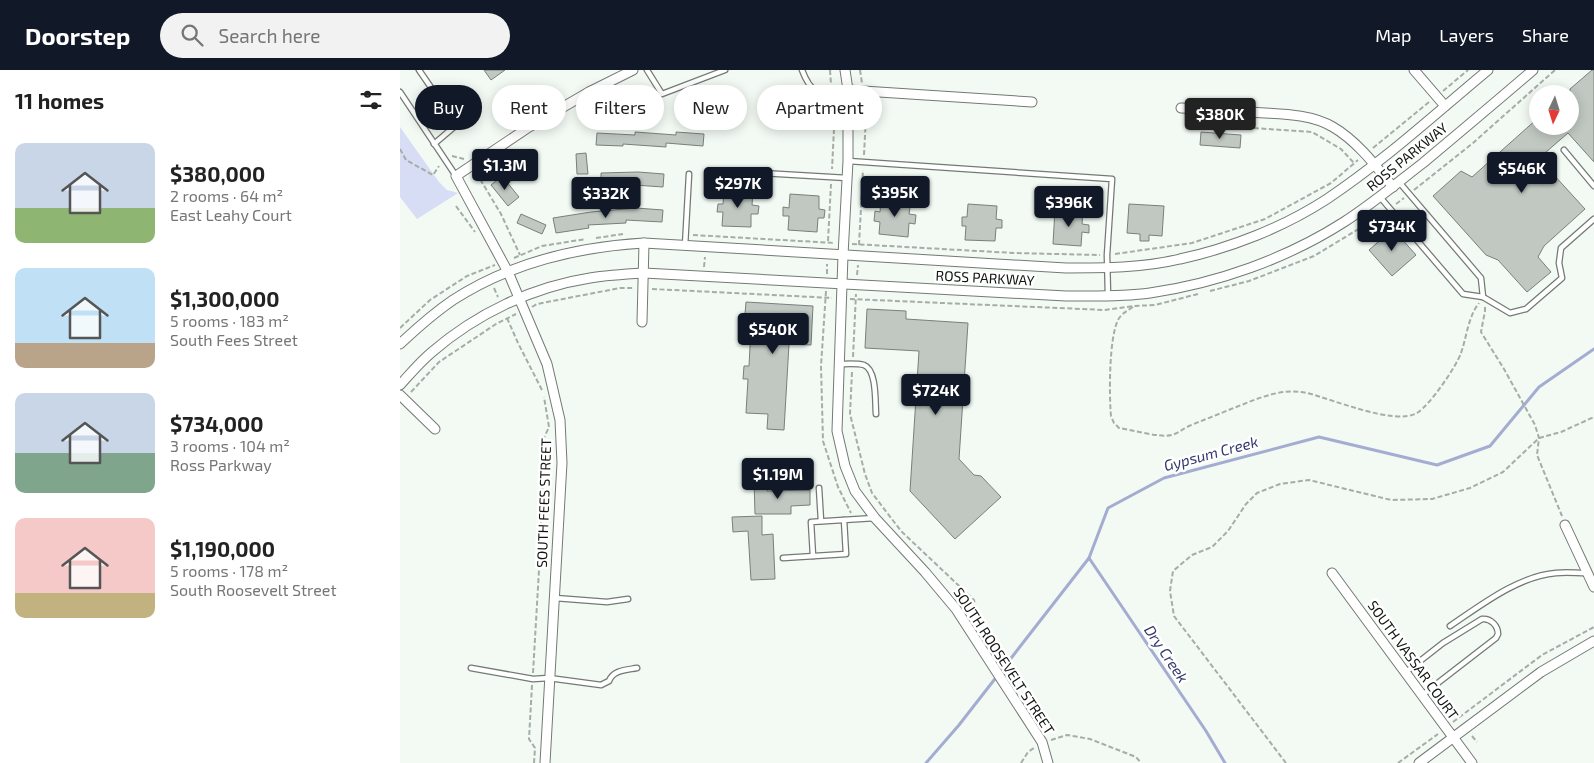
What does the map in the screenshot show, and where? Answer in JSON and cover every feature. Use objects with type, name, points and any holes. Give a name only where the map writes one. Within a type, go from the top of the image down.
[{"type":"street","points":[[456,176],[529,127],[589,92],[633,70]]},
{"type":"street","name":"SOUTH ROOSEVELT STREET","points":[[845,70],[847,85]]},
{"type":"street","points":[[1414,70],[1445,106]]},
{"type":"street","name":"ROSS PARKWAY","points":[[400,344],[424,322],[454,300],[493,279],[560,254],[588,248],[644,243],[1066,268],[1108,268],[1180,259],[1247,238],[1305,212],[1374,164],[1488,70]]},
{"type":"street","name":"ROSS PARKWAY","points":[[400,385],[431,353],[460,330],[519,298],[563,284],[590,278],[644,273],[842,285],[1066,296],[1108,296],[1183,287],[1226,276],[1262,264],[1344,223],[1380,197],[1452,139],[1533,70]]},
{"type":"street","points":[[882,92],[1032,102]]},
{"type":"street","points":[[1181,108],[1288,114],[1314,119],[1333,127],[1352,141],[1396,184]]},
{"type":"street","name":"SOUTH ROOSEVELT STREET","points":[[848,130],[837,431],[844,466],[855,490],[875,518],[938,586],[977,634],[1042,742],[1048,763]]},
{"type":"street","name":"SOUTH FEES STREET","points":[[456,176],[504,262],[547,364],[560,420],[562,463],[545,763]]},
{"type":"street","points":[[642,322],[644,243]]},
{"type":"street","points":[[400,395],[435,429]]},
{"type":"street","points":[[1565,525],[1594,586]]},
{"type":"street","name":"SOUTH VASSAR COURT","points":[[1332,573],[1472,763]]},
{"type":"street","points":[[1419,763],[1541,672],[1594,641]]},
{"type":"lane","points":[[419,70],[454,121],[454,127],[434,144]]},
{"type":"lane","points":[[647,70],[662,94],[724,70]]},
{"type":"lane","points":[[802,70],[808,85]]},
{"type":"lane","points":[[400,92],[456,176]]},
{"type":"lane","points":[[1564,150],[1594,186]]},
{"type":"lane","points":[[848,161],[1112,179],[1108,296]]},
{"type":"lane","points":[[728,171],[847,178]]},
{"type":"lane","points":[[685,246],[689,174]]},
{"type":"lane","points":[[1396,184],[1481,278],[1483,297]]},
{"type":"lane","points":[[1380,197],[1463,294],[1483,297],[1510,313],[1526,309],[1562,278],[1559,263],[1561,248],[1594,219]]},
{"type":"lane","points":[[839,364],[863,365],[869,369],[873,376],[876,414]]},
{"type":"lane","points":[[819,488],[821,521]]},
{"type":"lane","points":[[813,556],[811,522],[875,518]]},
{"type":"lane","points":[[783,558],[846,554],[844,520]]},
{"type":"lane","points":[[1450,626],[1493,597],[1536,577],[1555,573],[1588,574]]},
{"type":"lane","points":[[554,598],[607,602],[628,599]]},
{"type":"lane","points":[[1405,673],[1443,643],[1482,619],[1491,621],[1496,626],[1498,634],[1496,638],[1421,696]]},
{"type":"lane","points":[[471,668],[533,679],[549,678],[601,685],[614,674],[637,668]]},
{"type":"path","points":[[830,70],[831,85]]},
{"type":"path","points":[[686,234],[1014,253],[1108,255],[1192,243],[1265,219],[1331,182],[1468,70]]},
{"type":"path","points":[[1432,116],[1452,139]]},
{"type":"path","points":[[1194,124],[1312,132],[1341,149],[1354,164]]},
{"type":"path","points":[[834,130],[821,366],[823,441],[838,487],[851,513]]},
{"type":"path","points":[[456,206],[474,232]]},
{"type":"path","points":[[400,328],[430,300],[467,276],[542,246],[626,234]]},
{"type":"path","points":[[859,244],[850,414],[865,474],[872,494],[901,530],[974,600],[977,634]]},
{"type":"path","points":[[703,277],[705,247]]},
{"type":"path","points":[[490,261],[494,287],[502,307],[543,392],[549,427],[544,438],[540,553],[529,738],[535,748],[534,763]]},
{"type":"path","points":[[1133,294],[1134,306],[1118,319],[1112,342],[1111,416],[1114,423],[1120,428],[1163,435],[1172,435],[1187,427],[1265,396],[1288,392],[1307,393],[1385,415],[1410,416],[1418,412],[1429,402],[1456,365],[1474,310],[1483,297]]},
{"type":"path","points":[[1483,297],[1485,311],[1481,332],[1535,425],[1539,438],[1537,456],[1565,525]]},
{"type":"path","points":[[1286,763],[1174,616],[1170,591],[1173,571],[1192,555],[1212,547],[1257,493],[1280,484],[1309,480],[1391,500],[1432,499],[1470,488],[1503,472],[1539,438],[1561,432],[1594,417]]},
{"type":"path","points":[[1398,763],[1542,655],[1594,627]]},
{"type":"path","points":[[1410,648],[1477,742]]},
{"type":"path","points":[[1021,763],[1028,752],[1042,742],[1067,735],[1090,739],[1136,757],[1141,763]]},
{"type":"shaded area","points":[[400,127],[439,182],[447,190],[458,193],[417,219],[400,197]]},
{"type":"building","points":[[484,70],[505,70],[491,80]]},
{"type":"building","points":[[1594,70],[1594,162],[1570,135],[1579,135],[1579,85],[1575,85]]},
{"type":"building","points":[[1529,126],[1529,135],[1566,135],[1523,172],[1543,184],[1553,174],[1585,209],[1544,246],[1538,257],[1551,272],[1527,292],[1498,260],[1486,255],[1433,196],[1461,171],[1472,177]]},
{"type":"building","points":[[635,132],[676,135],[676,132],[704,134],[703,146],[666,143],[666,147],[623,144],[623,146],[596,145],[597,133],[635,135]]},
{"type":"building","points":[[1201,132],[1241,135],[1240,148],[1200,145]]},
{"type":"building","points":[[586,153],[588,174],[577,174],[576,154]]},
{"type":"building","points":[[638,172],[664,174],[663,187],[634,185],[601,186],[601,173]]},
{"type":"building","points":[[502,176],[519,197],[508,206],[491,185]]},
{"type":"building","points":[[724,190],[753,192],[752,205],[759,206],[758,214],[751,214],[751,227],[722,226],[723,212],[717,212],[718,204],[723,204]]},
{"type":"building","points":[[790,194],[819,196],[819,209],[825,210],[824,218],[818,218],[817,232],[788,230],[789,216],[783,216],[783,207],[789,208]]},
{"type":"building","points":[[881,199],[911,201],[909,214],[916,215],[915,224],[909,223],[908,237],[879,234],[880,222],[874,221],[875,211],[880,212]]},
{"type":"building","points":[[968,204],[997,206],[996,219],[1002,220],[1002,228],[996,228],[995,241],[965,240],[966,226],[962,226],[962,217],[967,217]]},
{"type":"building","points":[[1129,204],[1164,206],[1162,236],[1149,235],[1149,241],[1140,241],[1140,234],[1127,233]]},
{"type":"building","points":[[636,208],[663,210],[662,222],[626,220],[626,223],[588,225],[589,228],[556,233],[553,218]]},
{"type":"building","points":[[1055,209],[1083,211],[1082,224],[1089,225],[1089,233],[1082,232],[1081,246],[1053,244]]},
{"type":"building","points":[[521,214],[546,225],[542,234],[517,223]]},
{"type":"building","points":[[1393,229],[1416,255],[1392,276],[1369,250]]},
{"type":"building","points":[[746,302],[813,306],[811,345],[789,344],[784,430],[767,429],[768,414],[746,413],[748,379],[743,379],[744,366],[749,366],[751,327],[744,326]]},
{"type":"building","points":[[867,309],[906,311],[906,319],[968,323],[959,459],[974,475],[981,476],[1001,497],[955,539],[910,491],[919,351],[865,348]]},
{"type":"building","points":[[767,481],[767,491],[810,490],[810,505],[791,506],[791,514],[755,514],[754,482]]},
{"type":"building","points":[[762,516],[762,535],[773,534],[775,579],[751,580],[748,531],[733,532],[732,517]]},
{"type":"waterway","name":"Gypsum Creek","points":[[926,763],[959,725],[1089,558],[1108,508],[1164,478],[1319,437],[1437,465],[1490,446],[1539,387],[1594,349]]},
{"type":"waterway","name":"Dry Creek","points":[[1089,558],[1206,731],[1225,763]]}]
